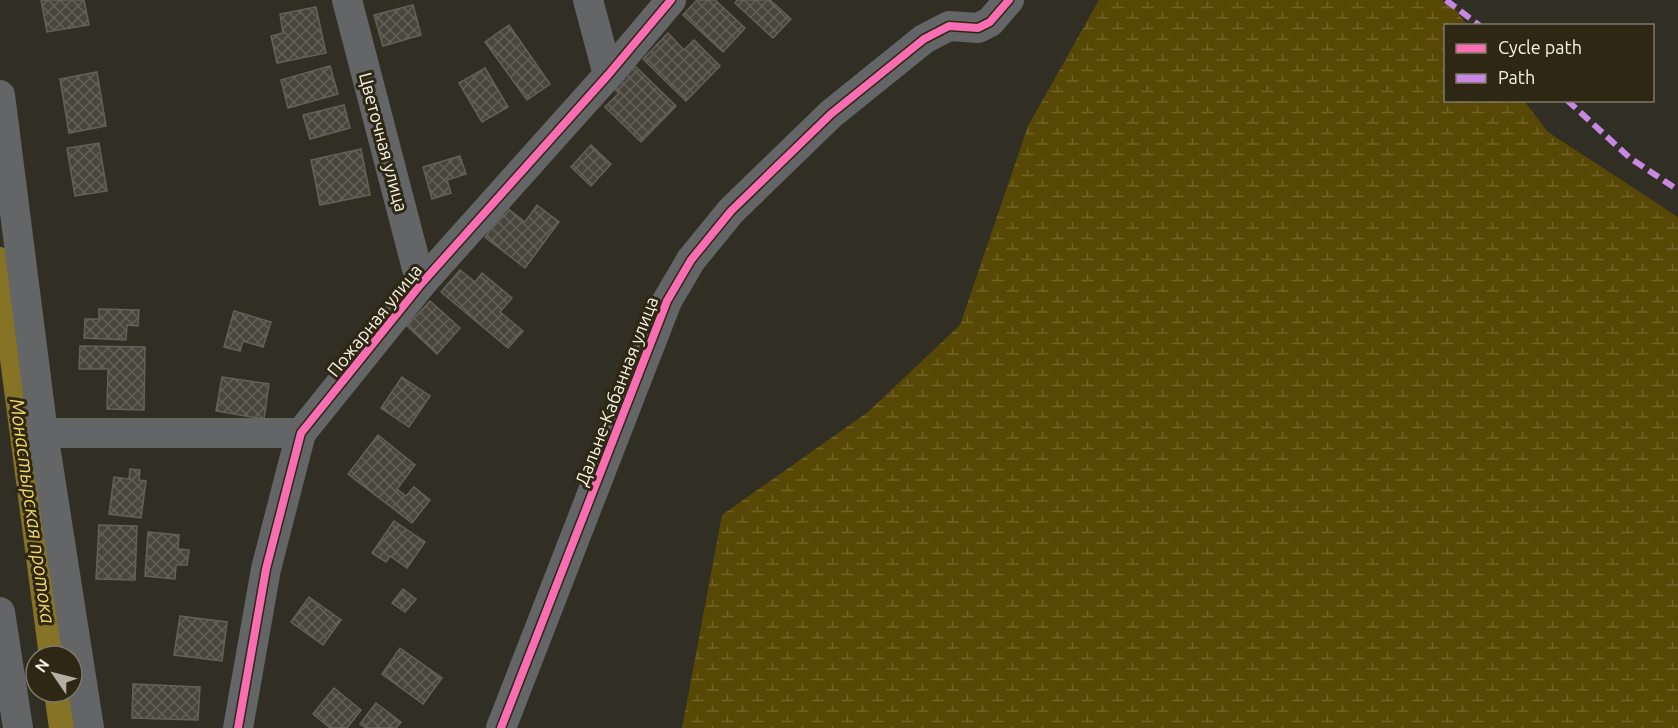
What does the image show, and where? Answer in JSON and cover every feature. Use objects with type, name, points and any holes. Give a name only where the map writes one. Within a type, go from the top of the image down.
[{"type":"street","name":"Цветочная улица","points":[[347,0],[421,284]]},
{"type":"street","points":[[588,0],[608,75]]},
{"type":"street","name":"Пожарная улица","points":[[238,728],[266,569],[301,433],[421,284],[608,75],[671,0]]},
{"type":"street","name":"Дальне-Кабанная улица","points":[[501,728],[667,301],[691,260],[731,211],[831,114],[924,39],[950,26],[978,28],[990,22],[1009,0]]},
{"type":"street","points":[[0,95],[43,433],[89,728]]},
{"type":"street","points":[[43,433],[301,433]]},
{"type":"street","points":[[0,612],[18,728]]},
{"type":"green space","points":[[1099,0],[1441,0],[1453,6],[1466,24],[1444,24],[1444,102],[1525,102],[1548,132],[1678,217],[1678,728],[682,728],[722,515],[868,412],[960,325],[1028,126]]},
{"type":"building","points":[[41,0],[84,0],[89,25],[47,32]]},
{"type":"building","points":[[697,0],[715,0],[745,28],[723,52],[683,15]]},
{"type":"building","points":[[737,0],[770,0],[791,19],[773,38],[735,3]]},
{"type":"building","points":[[413,5],[421,35],[383,46],[374,15]]},
{"type":"building","points":[[316,7],[326,53],[277,63],[271,36],[283,33],[280,14]]},
{"type":"building","points":[[509,25],[550,84],[527,100],[485,42]]},
{"type":"building","points":[[668,33],[684,50],[694,40],[720,66],[686,101],[643,59]]},
{"type":"building","points":[[330,66],[338,94],[288,108],[281,80]]},
{"type":"building","points":[[635,66],[676,106],[641,142],[605,107],[619,93],[613,88]]},
{"type":"building","points":[[485,68],[508,107],[482,122],[459,83]]},
{"type":"building","points":[[97,72],[106,126],[69,133],[60,79]]},
{"type":"building","points":[[344,105],[350,128],[310,139],[303,115]]},
{"type":"building","points":[[99,143],[107,191],[75,196],[67,148]]},
{"type":"building","points":[[591,145],[611,164],[591,186],[571,167]]},
{"type":"building","points":[[361,149],[370,195],[320,205],[311,160]]},
{"type":"building","points":[[460,156],[466,174],[447,180],[451,193],[432,199],[423,167]]},
{"type":"building","points":[[537,205],[559,222],[525,268],[485,237],[507,208],[525,222]]},
{"type":"building","points":[[460,270],[475,282],[482,273],[512,298],[500,312],[523,331],[508,348],[441,292]]},
{"type":"building","points":[[430,301],[460,328],[437,354],[407,326]]},
{"type":"building","points":[[99,309],[139,310],[138,326],[127,325],[126,340],[84,338],[85,319],[99,319]]},
{"type":"building","points":[[234,311],[271,322],[263,347],[243,341],[240,351],[224,347]]},
{"type":"building","points":[[80,346],[145,347],[144,410],[107,409],[108,369],[79,369]]},
{"type":"building","points":[[222,377],[269,384],[264,419],[216,411]]},
{"type":"building","points":[[402,377],[430,396],[409,427],[381,408]]},
{"type":"building","points":[[378,435],[415,465],[397,489],[406,496],[414,487],[430,500],[412,523],[348,474]]},
{"type":"building","points":[[130,469],[140,470],[139,480],[146,481],[141,518],[109,514],[114,477],[129,479]]},
{"type":"building","points":[[394,521],[425,542],[407,568],[390,556],[386,562],[372,553]]},
{"type":"building","points":[[99,525],[137,526],[135,580],[96,579]]},
{"type":"building","points":[[148,532],[179,535],[178,549],[189,550],[187,565],[176,565],[175,579],[145,576]]},
{"type":"building","points":[[403,589],[416,599],[405,612],[392,603]]},
{"type":"building","points":[[309,597],[341,620],[323,645],[291,622]]},
{"type":"building","points":[[180,616],[227,622],[222,661],[174,655]]},
{"type":"building","points":[[400,648],[442,678],[423,704],[382,674]]},
{"type":"building","points":[[133,684],[200,687],[198,720],[132,718]]},
{"type":"building","points":[[334,688],[361,710],[347,728],[330,728],[313,714]]},
{"type":"building","points":[[376,703],[401,722],[396,728],[366,728],[360,724]]},
{"type":"waterway","name":"Монастырская протока","points":[[0,260],[50,644]]},
{"type":"waterway","name":"Монастырская протока","points":[[59,704],[62,728]]},
{"type":"marked path","points":[[1446,0],[1477,24]]},
{"type":"marked path","points":[[1569,102],[1630,158],[1678,190]]},
{"type":"cycle path","points":[[238,728],[266,569],[301,433],[421,284],[608,75],[671,0]]},
{"type":"cycle path","points":[[501,728],[667,301],[691,260],[731,211],[831,114],[924,39],[949,26],[978,28],[990,22],[1009,0]]}]
